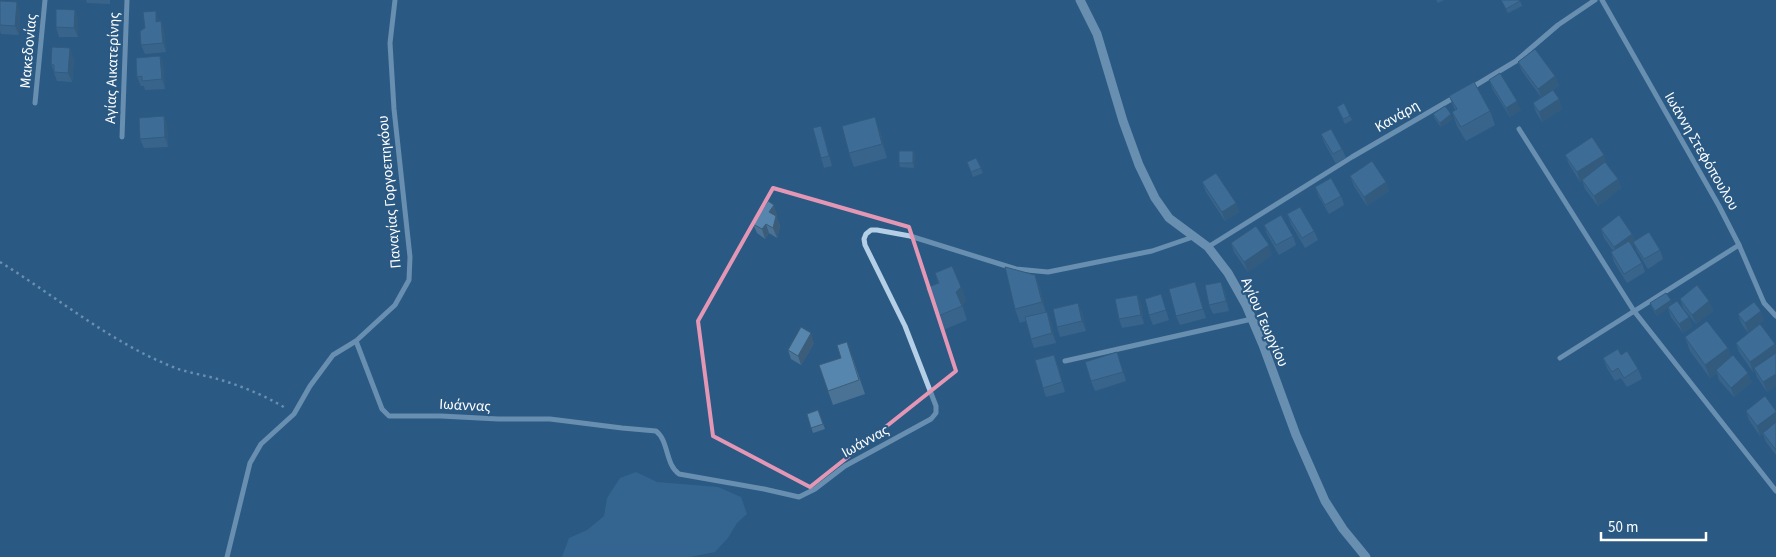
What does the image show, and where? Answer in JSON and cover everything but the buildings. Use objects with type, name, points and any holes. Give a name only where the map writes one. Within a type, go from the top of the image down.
[{"type":"street","name":"Μακεδονίας","points":[[35,103],[45,0]]},
{"type":"street","name":"Αγίας Αικατερίνης","points":[[122,137],[127,0]]},
{"type":"street","name":"Παναγίας Γοργοεπηκόου","points":[[227,557],[250,463],[261,444],[294,414],[310,386],[333,355],[356,341],[395,305],[409,280],[410,257],[394,109],[390,43],[395,0]]},
{"type":"street","name":"Αγίου Γεωργίου","points":[[1080,0],[1097,34],[1123,121],[1139,165],[1155,198],[1169,218],[1208,248],[1228,273],[1263,345],[1300,444],[1321,493],[1343,529],[1366,557]]},
{"type":"street","name":"Κανάρη","points":[[1208,248],[1352,157],[1516,61],[1558,25],[1595,0]]},
{"type":"street","name":"Ιωάννη Στεφόπουλου","points":[[1602,0],[1687,151],[1701,172],[1740,245],[1764,303],[1776,316]]},
{"type":"street","points":[[1519,129],[1634,310],[1776,491]]},
{"type":"street","name":"Ιωάννας","points":[[356,341],[382,409],[389,416],[550,419],[656,431],[662,437],[673,468],[679,474],[764,488],[799,497],[815,489],[845,466],[931,419],[936,413],[936,406],[905,326],[865,245],[864,239],[871,230],[910,236],[1016,268],[1048,272],[1152,251],[1193,237]]},
{"type":"street","points":[[1560,358],[1740,245]]},
{"type":"street","points":[[1065,361],[1252,319]]},
{"type":"path","points":[[0,262],[124,343],[174,367],[220,380],[269,398],[294,414]]},
{"type":"highlighted area","points":[[773,188],[909,227],[956,371],[810,487],[713,436],[698,321]]},
{"type":"shaded area","points":[[636,472],[657,482],[718,487],[741,497],[747,514],[737,523],[728,538],[715,552],[690,557],[562,557],[569,538],[587,530],[604,516],[607,498],[620,478]]}]
